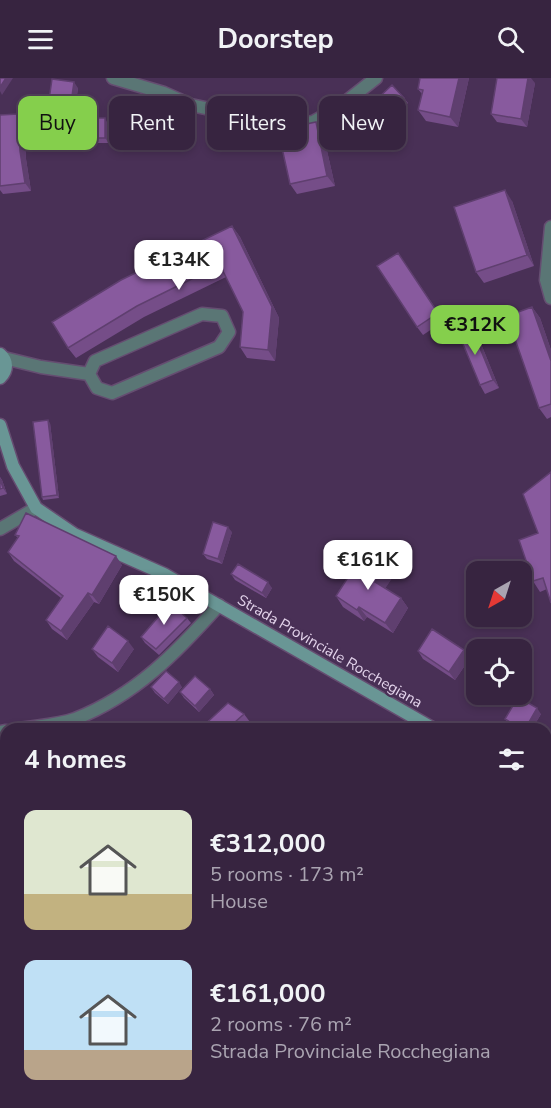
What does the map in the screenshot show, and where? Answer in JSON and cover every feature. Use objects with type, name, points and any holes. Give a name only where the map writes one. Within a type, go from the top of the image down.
[{"type":"main road","points":[[2,356],[6,364],[3,375]]},
{"type":"main road","name":"Strada Provinciale Rocchegiana","points":[[0,425],[13,466],[36,508],[74,534],[164,574],[424,723]]},
{"type":"street","points":[[113,78],[164,93],[191,105],[289,126],[314,122],[338,108],[376,78]]},
{"type":"street","points":[[551,227],[546,280],[551,298]]},
{"type":"street","points":[[202,314],[222,316],[229,332],[219,347],[112,393],[97,388],[89,374],[94,361],[202,314]]},
{"type":"street","points":[[2,356],[24,363],[89,374]]},
{"type":"street","points":[[3,375],[24,363]]},
{"type":"street","points":[[0,529],[36,508]]},
{"type":"street","points":[[55,723],[73,720],[143,682],[188,640],[219,605]]},
{"type":"building","points":[[0,78],[6,78],[0,87]]},
{"type":"building","points":[[420,78],[459,78],[450,117],[418,110],[423,90],[418,89]]},
{"type":"building","points":[[497,78],[528,78],[521,119],[491,114]]},
{"type":"building","points":[[52,79],[74,82],[72,96],[50,96]]},
{"type":"building","points":[[392,85],[402,96],[380,96]]},
{"type":"building","points":[[18,114],[18,150],[20,150],[25,183],[0,186],[0,115]]},
{"type":"building","points":[[97,118],[105,118],[105,138],[97,138]]},
{"type":"building","points":[[316,122],[319,150],[322,150],[327,176],[290,184],[282,150],[307,150],[307,124]]},
{"type":"building","points":[[505,190],[527,255],[476,272],[454,207]]},
{"type":"building","points":[[232,226],[272,307],[268,350],[240,347],[243,312],[220,265],[137,306],[68,348],[52,322],[121,280]]},
{"type":"building","points":[[398,253],[438,313],[417,327],[377,266]]},
{"type":"building","points":[[532,307],[551,361],[551,404],[539,408],[507,316]]},
{"type":"building","points":[[471,326],[493,380],[480,385],[458,332]]},
{"type":"building","points":[[48,420],[57,495],[42,497],[33,422]]},
{"type":"building","points":[[551,472],[551,603],[543,578],[533,581],[532,561],[526,561],[519,540],[538,533],[523,494]]},
{"type":"building","points":[[26,513],[116,556],[92,595],[88,593],[61,631],[46,620],[63,596],[8,552],[19,536],[15,535]]},
{"type":"building","points":[[213,522],[228,527],[218,559],[203,554]]},
{"type":"building","points":[[363,554],[384,568],[375,582],[401,598],[385,623],[359,607],[357,610],[336,596]]},
{"type":"building","points":[[238,564],[268,582],[262,593],[231,574]]},
{"type":"building","points":[[169,602],[187,618],[156,649],[141,637]]},
{"type":"building","points":[[108,626],[128,641],[112,663],[92,649]]},
{"type":"building","points":[[432,629],[464,650],[449,672],[418,651]]},
{"type":"building","points":[[166,671],[179,682],[164,699],[151,687]]},
{"type":"building","points":[[195,676],[210,689],[195,706],[180,692]]},
{"type":"building","points":[[228,703],[244,714],[236,723],[206,723]]},
{"type":"building","points":[[513,705],[532,705],[537,708],[528,723],[512,723],[505,719]]}]
